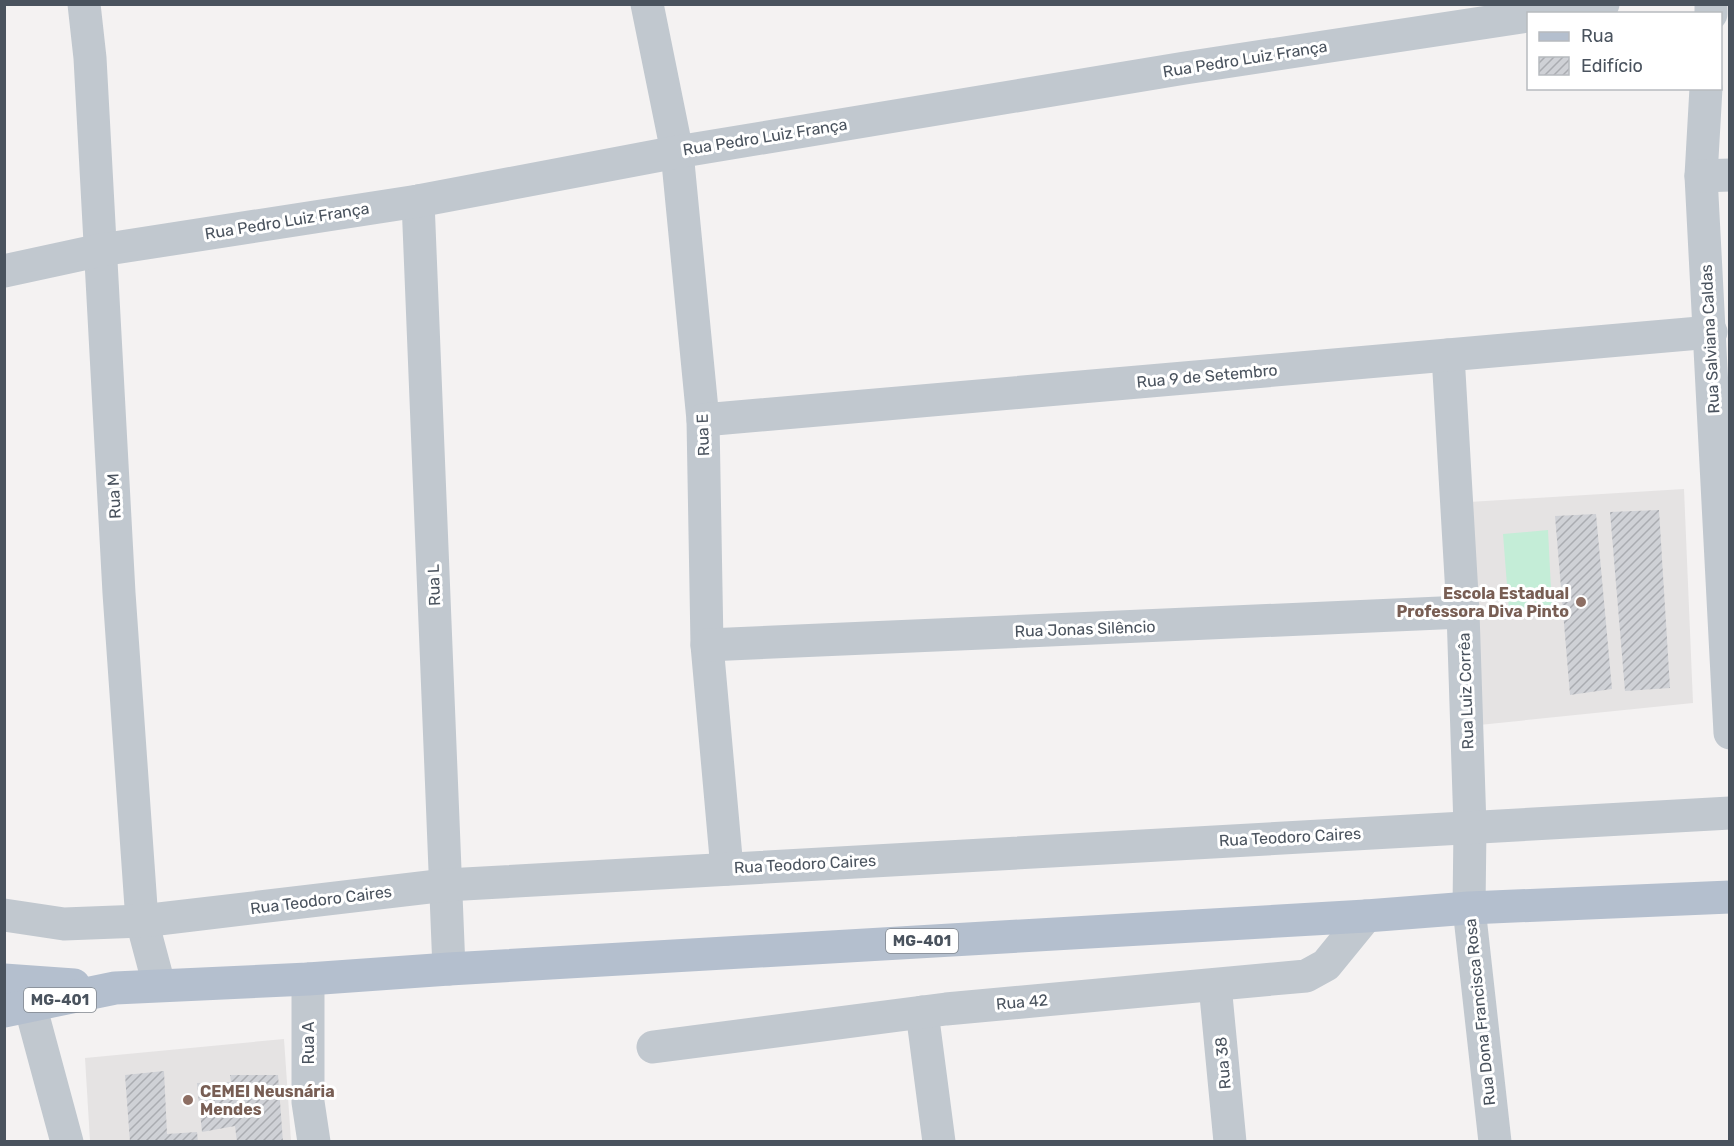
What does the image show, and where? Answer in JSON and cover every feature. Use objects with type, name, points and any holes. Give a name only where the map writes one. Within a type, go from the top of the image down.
[{"type":"main road","name":"MG-401","points":[[17,1008],[115,988],[308,979],[1366,915],[1469,895],[1730,897]]},
{"type":"main road","name":"MG-401","points":[[4,980],[115,988]]},
{"type":"street","name":"Rua M","points":[[84,4],[90,58],[119,593],[142,921],[159,985]]},
{"type":"street","name":"Rua E","points":[[647,4],[677,152],[703,420],[707,645],[727,868]]},
{"type":"street","points":[[1556,12],[1603,4]]},
{"type":"street","name":"Rua Pedro Luiz França","points":[[4,271],[101,250],[418,201],[677,152],[1173,70],[1527,16]]},
{"type":"street","name":"Rua Salviana Caldas","points":[[1706,90],[1715,175],[1711,332],[1730,733]]},
{"type":"street","name":"Rua L","points":[[418,201],[449,969]]},
{"type":"street","name":"Rua 9 de Setembro","points":[[703,420],[1711,332]]},
{"type":"street","name":"Rua Luiz Corrêa","points":[[1448,355],[1463,612],[1470,827],[1469,895]]},
{"type":"street","name":"Rua Jonas Silêncio","points":[[707,645],[1463,612]]},
{"type":"street","name":"Rua Teodoro Caires","points":[[4,915],[64,924],[142,921],[446,885],[1730,813]]},
{"type":"street","name":"Rua Dona Francisca Rosa","points":[[1469,895],[1495,1142]]},
{"type":"street","name":"Rua 42","points":[[653,1047],[922,1012],[1306,976],[1326,965],[1366,915]]},
{"type":"street","name":"Rua A","points":[[308,979],[308,1102],[314,1142]]},
{"type":"street","name":"Rua 38","points":[[1215,985],[1230,1142]]},
{"type":"street","points":[[17,1008],[67,1142]]},
{"type":"street","points":[[922,1012],[939,1142]]},
{"type":"shaded area","name":"Escola Estadual Professora Diva Pinto","points":[[1684,489],[1693,703],[1479,725],[1469,502]]},
{"type":"shaded area","name":"CEMEI Neusnária Mendes","points":[[284,1039],[291,1141],[90,1141],[85,1058]]},
{"type":"green space","points":[[1548,530],[1552,609],[1509,611],[1503,534]]},
{"type":"building","points":[[1659,510],[1670,688],[1625,691],[1610,512]]},
{"type":"building","points":[[1596,514],[1612,689],[1570,695],[1555,516]]},
{"type":"building","points":[[164,1071],[167,1134],[197,1132],[198,1142],[130,1142],[125,1075]]},
{"type":"building","points":[[230,1075],[278,1075],[283,1142],[237,1142],[235,1126],[202,1132],[197,1083],[231,1082]]},
{"type":"place","name":"Escola Estadual Professora Diva Pinto","points":[[1581,602]]},
{"type":"place","name":"CEMEI Neusnária Mendes","points":[[188,1100]]}]
